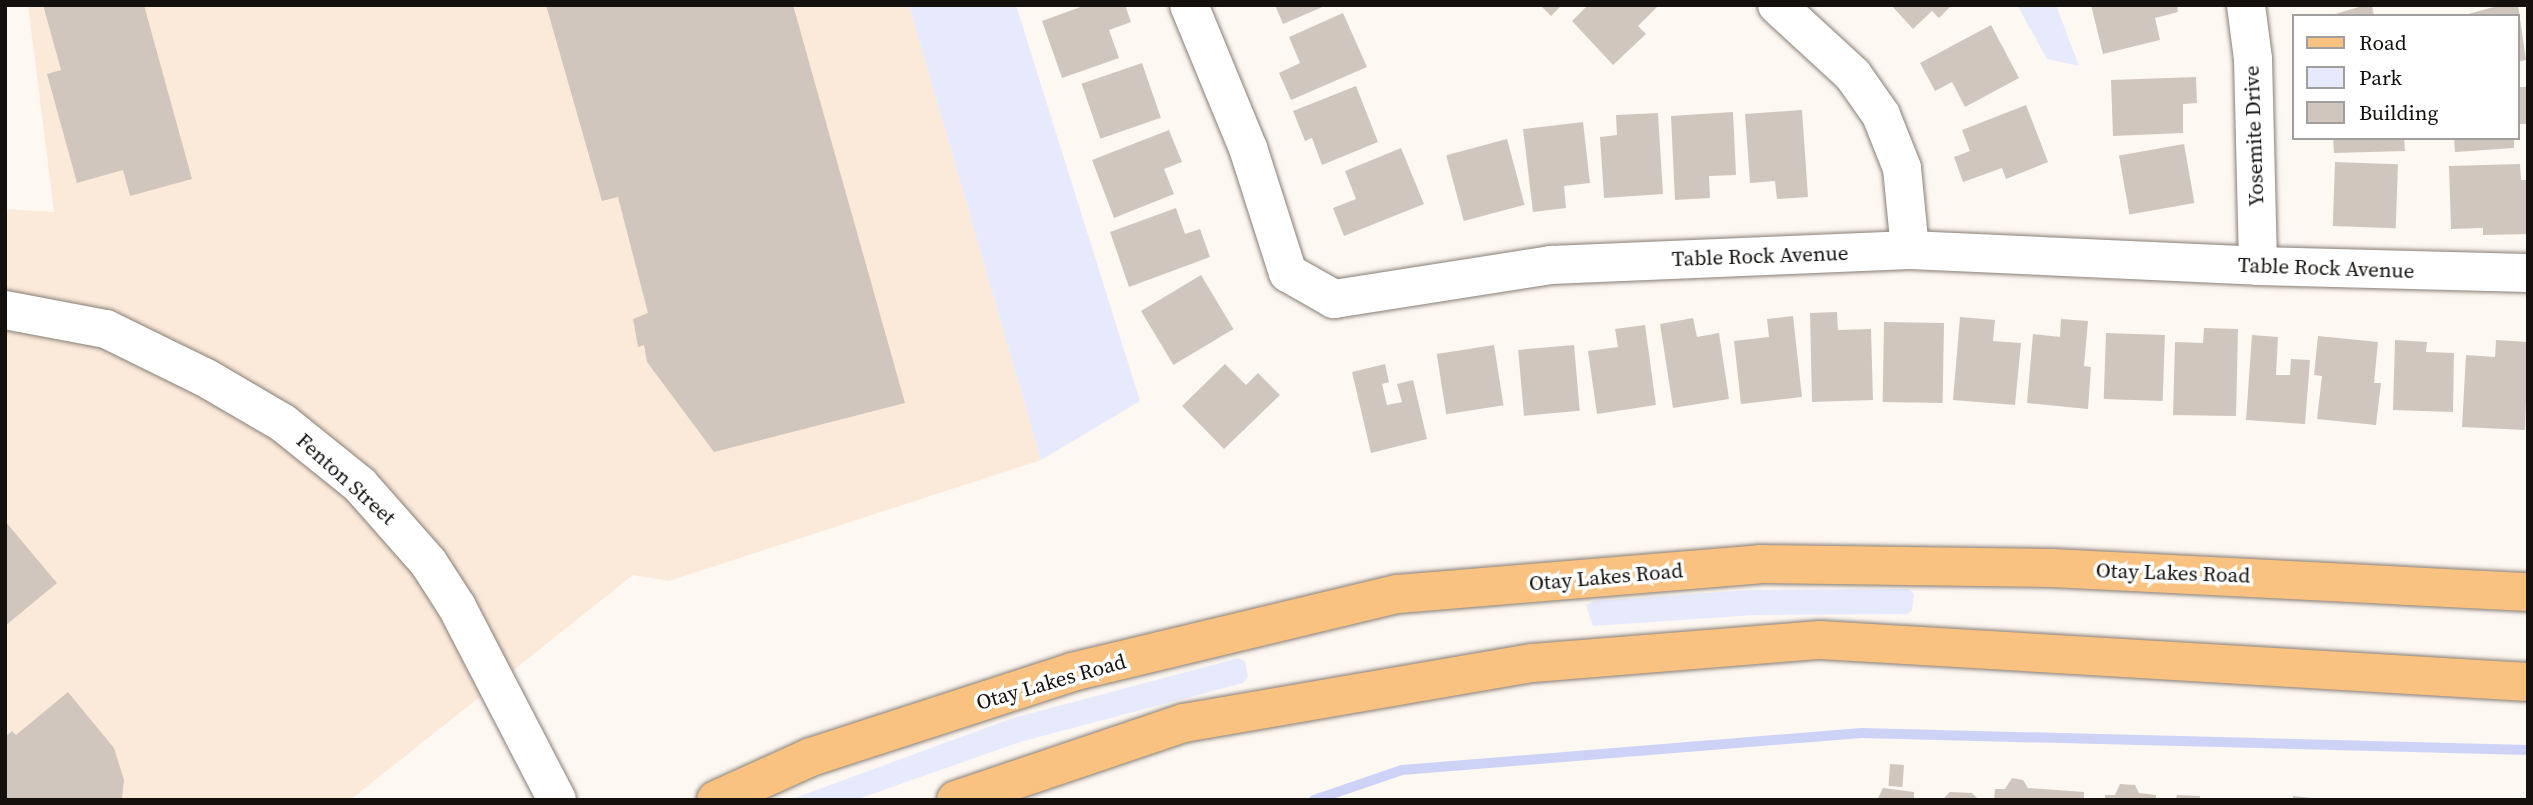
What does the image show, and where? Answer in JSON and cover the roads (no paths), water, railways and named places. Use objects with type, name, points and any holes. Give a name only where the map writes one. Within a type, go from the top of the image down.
[{"type":"main road","name":"Otay Lakes Road","points":[[716,800],[811,757],[1072,672],[1398,594],[1760,564],[2052,568],[2528,592]]},
{"type":"main road","points":[[956,800],[1184,723],[1532,663],[1820,640],[2528,682]]},
{"type":"street","name":"Table Rock Avenue","points":[[1189,5],[1248,148],[1288,273],[1334,299],[1551,265],[1910,250],[2258,266],[2528,273]]},
{"type":"street","points":[[1777,5],[1853,75],[1881,115],[1902,168],[1910,250]]},
{"type":"street","name":"Yosemite Drive","points":[[2246,5],[2253,59],[2258,266]]},
{"type":"street","name":"Fenton Street","points":[[5,310],[106,329],[206,378],[283,423],[360,485],[428,562],[457,607],[557,800]]},
{"type":"waterway","points":[[1314,800],[1402,770],[1862,733],[2528,750]]}]
